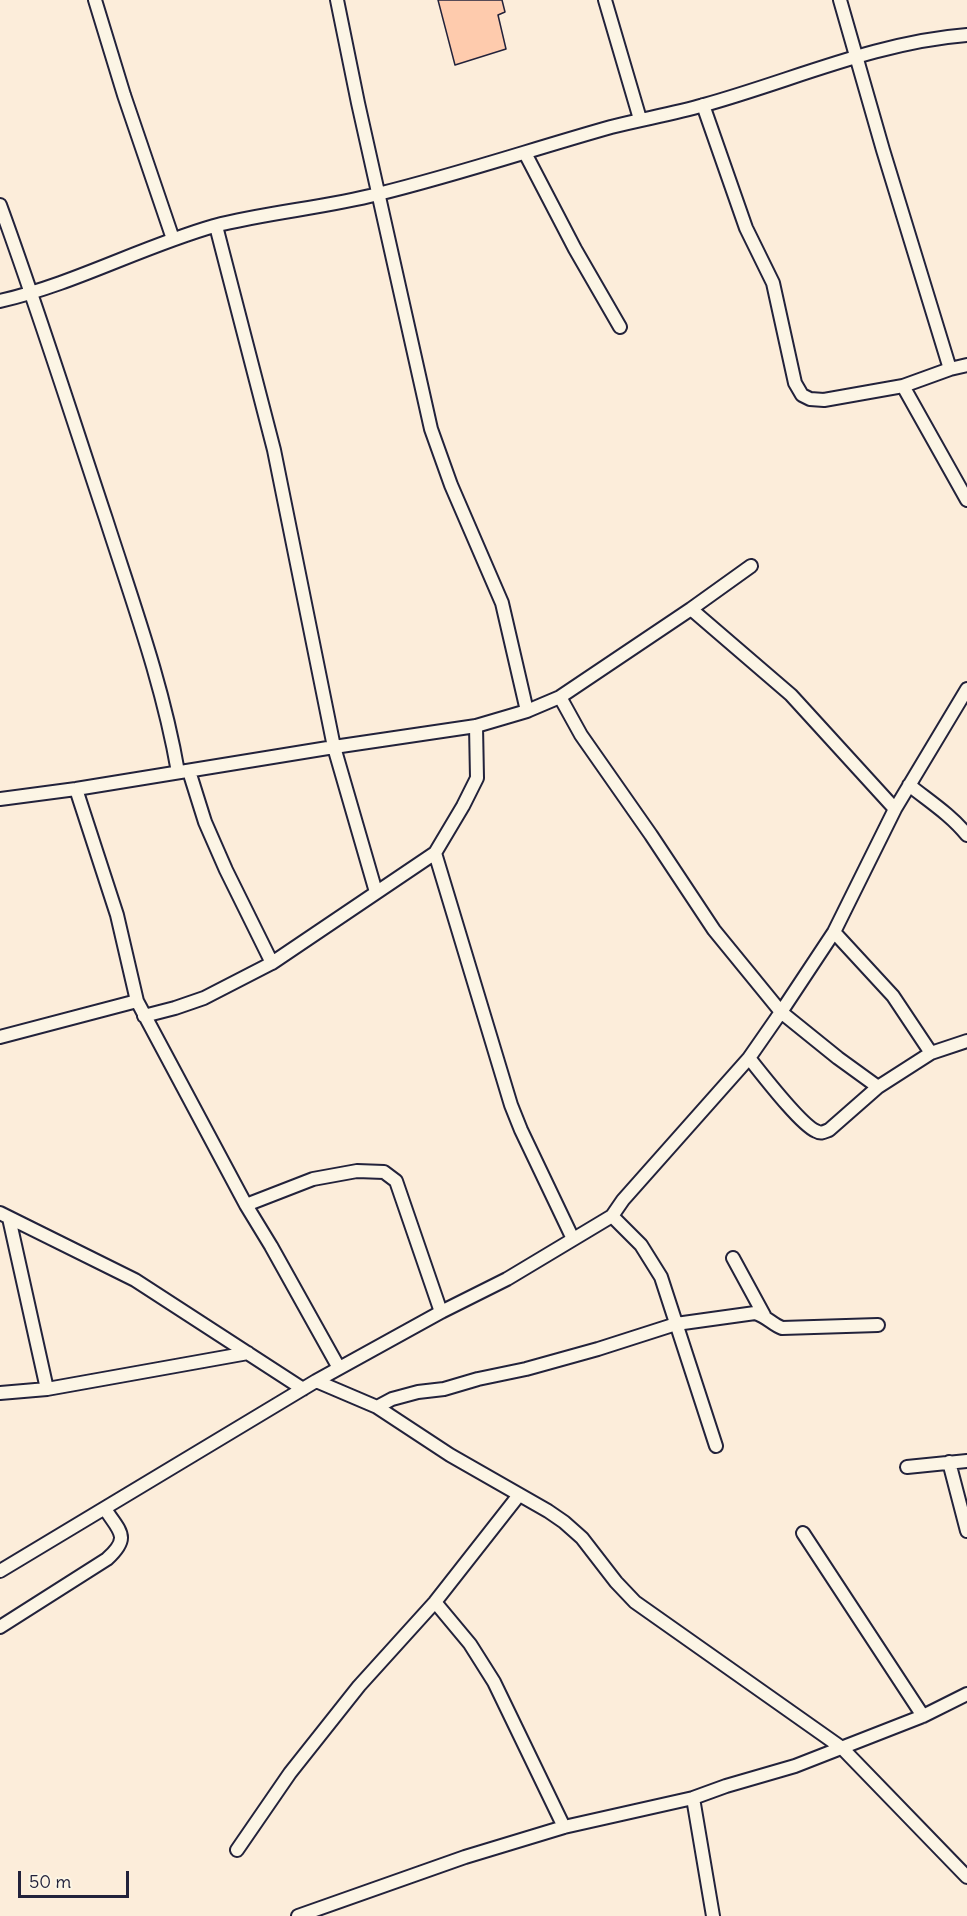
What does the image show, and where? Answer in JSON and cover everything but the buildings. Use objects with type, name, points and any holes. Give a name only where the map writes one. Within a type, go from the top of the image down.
[{"type":"street","points":[[95,0],[124,95],[173,239]]},
{"type":"street","points":[[337,0],[431,429],[451,485],[502,603],[526,711]]},
{"type":"street","points":[[605,0],[640,119]]},
{"type":"street","points":[[840,0],[950,369]]},
{"type":"street","points":[[0,301],[32,294],[173,239],[216,226],[277,212],[322,206],[378,194],[640,119],[703,105],[857,57],[942,36],[967,34]]},
{"type":"street","points":[[703,105],[746,228],[773,283],[795,382],[802,395],[810,399],[824,399],[903,386],[967,365]]},
{"type":"street","points":[[525,153],[569,239],[621,327]]},
{"type":"street","points":[[0,205],[32,294],[159,684],[184,771],[230,879],[272,963]]},
{"type":"street","points":[[216,226],[274,450],[334,747],[376,892]]},
{"type":"street","points":[[903,386],[967,500]]},
{"type":"street","points":[[0,799],[476,726],[526,711],[560,697],[751,566]]},
{"type":"street","points":[[691,609],[790,695],[894,809]]},
{"type":"street","points":[[0,1571],[316,1381],[441,1312],[507,1280],[612,1216],[623,1200],[749,1058],[781,1012],[834,932],[894,809],[967,689]]},
{"type":"street","points":[[560,697],[581,735],[714,930],[781,1012],[878,1087]]},
{"type":"street","points":[[144,1016],[204,998],[272,963],[435,853],[477,778],[476,726]]},
{"type":"street","points":[[909,785],[958,824],[967,835]]},
{"type":"street","points":[[76,789],[117,915],[137,1001],[246,1205],[339,1368]]},
{"type":"street","points":[[435,853],[511,1105],[573,1239]]},
{"type":"street","points":[[834,932],[893,996],[931,1053]]},
{"type":"street","points":[[0,1036],[137,1001]]},
{"type":"street","points":[[749,1058],[796,1113],[813,1130],[820,1133],[829,1130],[878,1087],[931,1053],[967,1041]]},
{"type":"street","points":[[246,1205],[313,1179],[357,1171],[384,1172],[396,1181],[441,1312]]},
{"type":"street","points":[[4,1215],[135,1280],[303,1389]]},
{"type":"street","points":[[4,1215],[47,1389]]},
{"type":"street","points":[[612,1216],[641,1245],[661,1276],[716,1446]]},
{"type":"street","points":[[733,1258],[764,1315],[772,1324],[782,1328],[878,1325]]},
{"type":"street","points":[[377,1407],[393,1399],[418,1392],[444,1389],[526,1369],[676,1324],[755,1313],[764,1315]]},
{"type":"street","points":[[0,1393],[47,1389],[248,1353]]},
{"type":"street","points":[[316,1381],[377,1407],[450,1455],[548,1511],[573,1530],[582,1538],[616,1582],[644,1609],[842,1749],[967,1877]]},
{"type":"street","points":[[907,1467],[967,1461]]},
{"type":"street","points":[[949,1462],[967,1531]]},
{"type":"street","points":[[237,1850],[290,1773],[359,1686],[435,1602],[519,1495]]},
{"type":"street","points":[[0,1627],[99,1564],[118,1549],[121,1541],[120,1533],[105,1509]]},
{"type":"street","points":[[803,1533],[923,1716]]},
{"type":"street","points":[[435,1602],[470,1644],[494,1682],[564,1827]]},
{"type":"street","points":[[298,1916],[465,1857],[564,1827],[693,1798],[795,1766],[923,1716],[967,1694]]},
{"type":"street","points":[[693,1798],[713,1916]]}]
